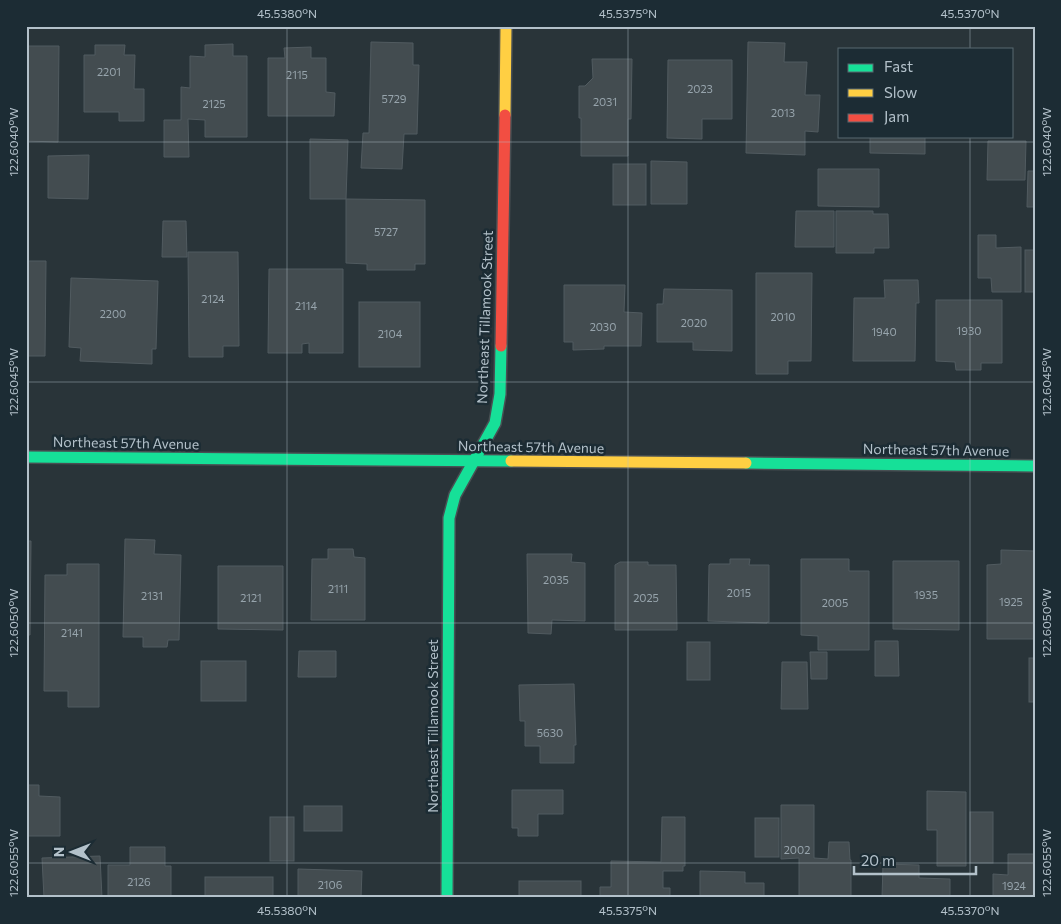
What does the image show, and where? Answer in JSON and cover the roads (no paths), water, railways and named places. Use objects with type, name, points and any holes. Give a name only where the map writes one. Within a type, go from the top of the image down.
[{"type":"main road","name":"Northeast Tillamook Street","points":[[447,898],[449,518],[455,495],[495,423],[500,394],[506,26]]},
{"type":"main road","name":"Northeast 57th Avenue","points":[[26,457],[1035,466]]}]
